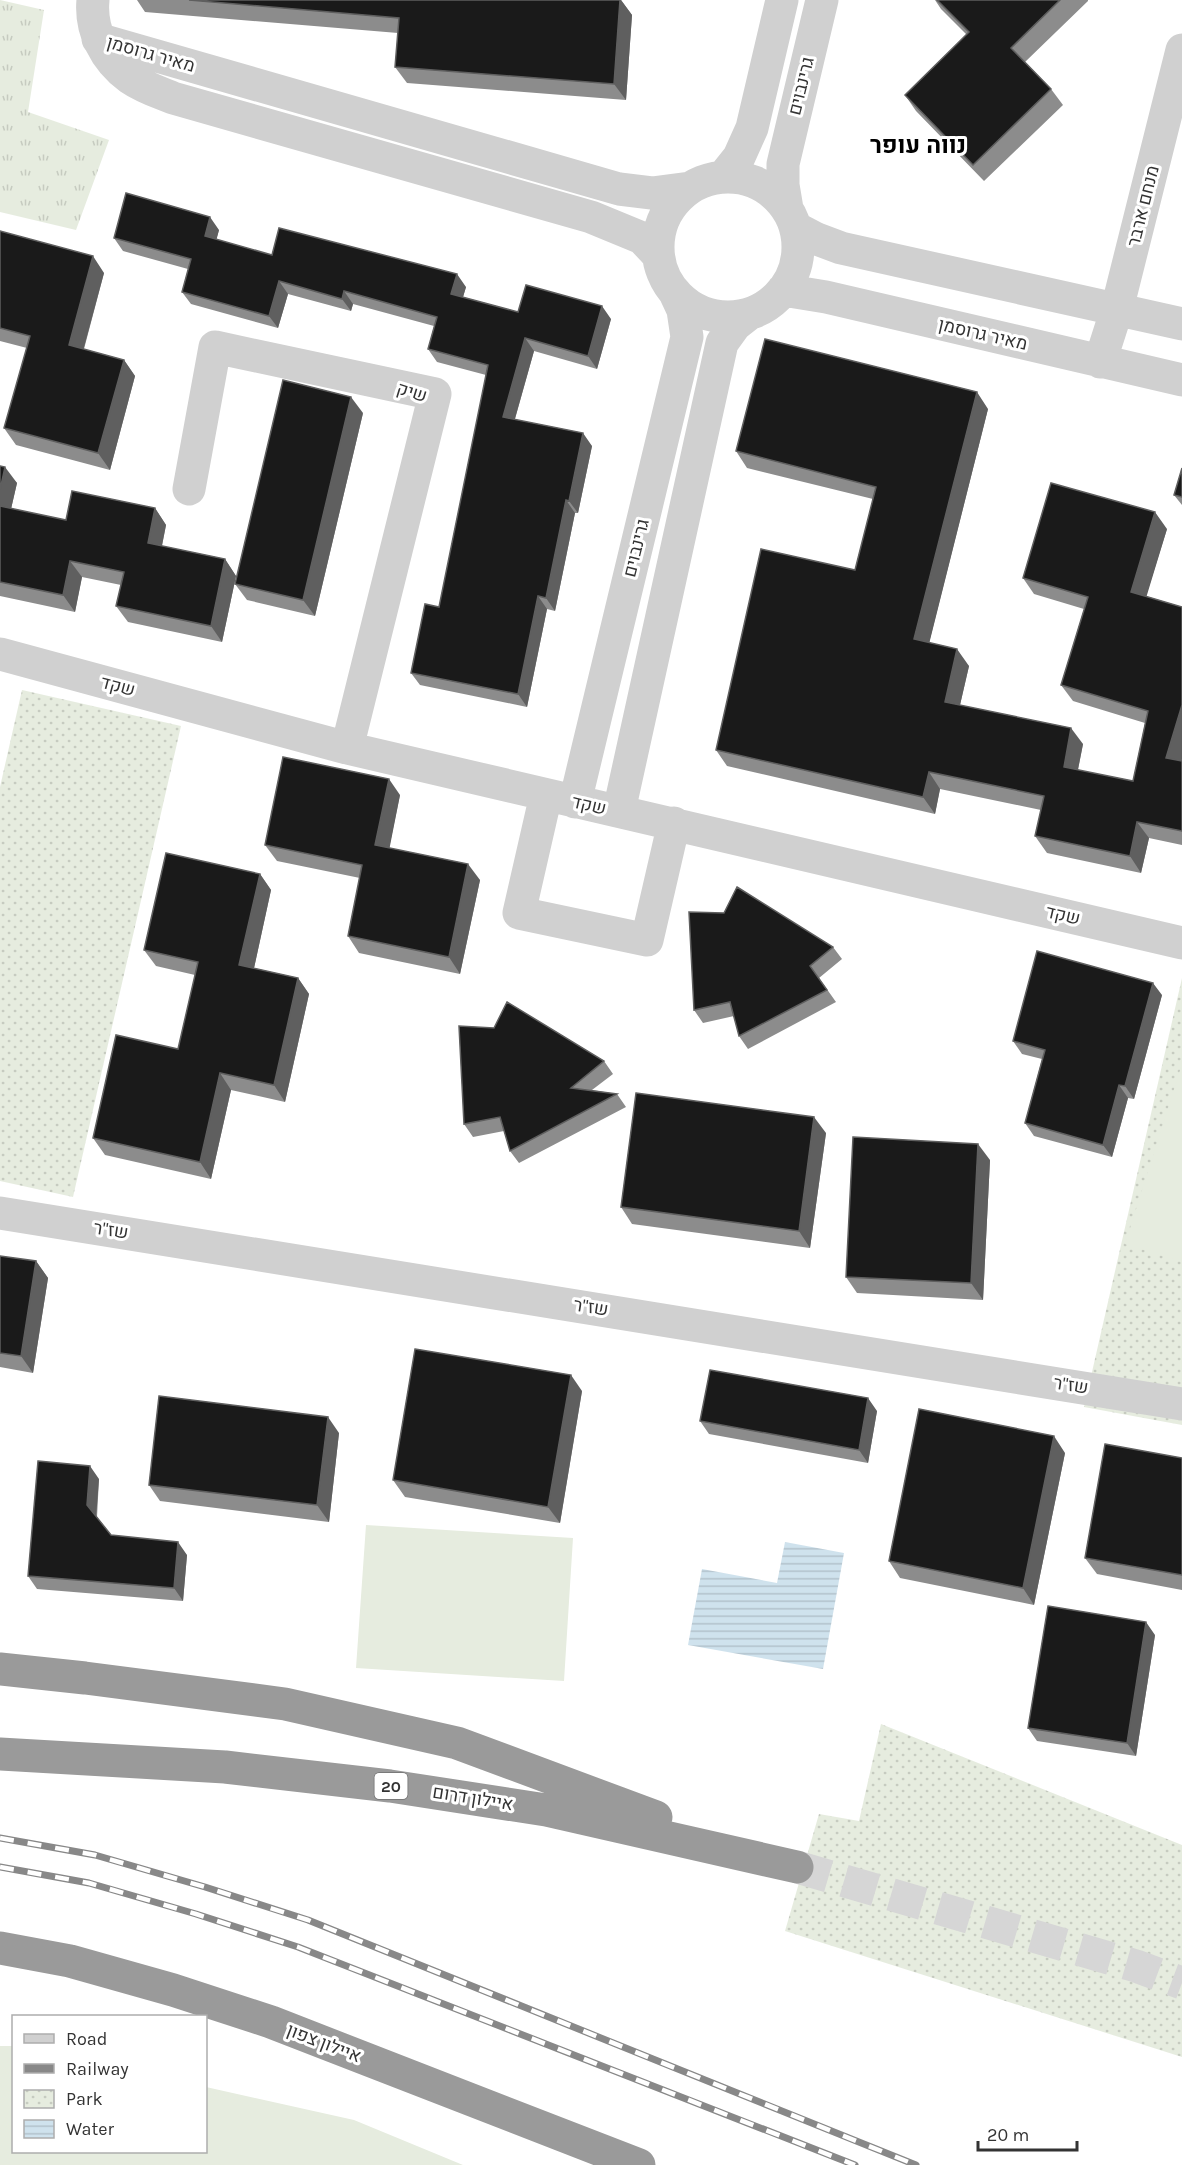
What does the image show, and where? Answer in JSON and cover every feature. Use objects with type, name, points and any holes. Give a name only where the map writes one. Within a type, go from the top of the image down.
[{"type":"highway","name":"איילון דרום","points":[[0,1670],[85,1678],[285,1704],[457,1743],[787,1864],[546,1810],[390,1786],[225,1767],[0,1754]]},
{"type":"highway","name":"איילון צפון","points":[[0,1948],[70,1961],[173,1990],[271,2022],[639,2165]]},
{"type":"street","points":[[93,0],[92,14],[98,39]]},
{"type":"street","name":"גרינבוים","points":[[723,177],[739,157],[752,128],[782,0]]},
{"type":"street","name":"גרינבוים","points":[[792,218],[783,185],[783,164],[822,0]]},
{"type":"street","name":"מאיר גרוסמן","points":[[98,39],[619,189],[652,193],[690,188]]},
{"type":"street","name":"מאיר גרוסמן","points":[[98,39],[112,62],[129,77],[173,98],[591,216],[642,238],[658,255]]},
{"type":"street","name":"מנחם ארבר","points":[[1100,362],[1118,309],[1182,50]]},
{"type":"street","points":[[749,314],[728,317],[710,315],[693,308],[676,295],[664,276],[658,255],[658,233],[665,215],[677,198],[706,180],[723,177],[741,178],[758,184],[773,193],[792,218],[817,239],[841,248],[1182,324]]},
{"type":"street","points":[[619,812],[722,343],[735,325],[749,314],[768,305],[783,290],[794,271],[798,250],[792,218]]},
{"type":"street","name":"מאיר גרוסמן","points":[[783,290],[826,297],[1182,380]]},
{"type":"street","name":"גרינבוים","points":[[674,823],[647,940],[519,913],[560,798],[687,337],[683,310],[676,295]]},
{"type":"street","name":"שיק","points":[[189,489],[216,347],[435,394],[347,748]]},
{"type":"street","name":"שקד","points":[[0,654],[347,748],[1182,943]]},
{"type":"street","name":"שז\"ר","points":[[0,1213],[1182,1404]]},
{"type":"green space","points":[[0,0],[44,10],[28,112],[109,140],[76,230],[0,212]]},
{"type":"green space","points":[[22,690],[181,726],[73,1197],[0,1181],[0,787]]},
{"type":"green space","points":[[1182,978],[1182,1425],[1084,1407]]},
{"type":"green space","points":[[1182,1064],[1182,1262],[1125,1244]]},
{"type":"green space","points":[[366,1525],[573,1538],[564,1681],[356,1668]]},
{"type":"green space","points":[[881,1724],[1182,1845],[1182,2057],[785,1931],[819,1814],[859,1821]]},
{"type":"green space","points":[[0,2046],[12,2046],[12,2153],[207,2153],[207,2087],[354,2120],[463,2165],[0,2165]]},
{"type":"water","points":[[785,1542],[844,1553],[823,1669],[688,1645],[702,1569],[777,1583]]},
{"type":"building","points":[[189,0],[620,0],[614,84],[395,67],[399,18]]},
{"type":"building","points":[[937,0],[1060,0],[1011,48],[1051,89],[973,165],[905,95],[969,32]]},
{"type":"building","points":[[126,193],[210,217],[205,236],[272,255],[279,228],[457,274],[451,294],[518,312],[526,285],[602,306],[588,356],[525,338],[503,417],[583,433],[569,501],[566,500],[546,598],[538,596],[518,694],[411,673],[425,604],[439,607],[488,365],[428,349],[437,317],[344,291],[342,299],[279,281],[269,316],[182,292],[191,259],[114,238]]},
{"type":"building","points":[[0,231],[93,256],[69,345],[124,360],[98,453],[4,428],[30,336],[0,328]]},
{"type":"building","points":[[765,339],[977,392],[914,639],[957,649],[945,702],[1071,728],[1064,767],[1133,781],[1148,711],[1061,685],[1088,597],[1023,578],[1051,483],[1155,512],[1131,592],[1182,607],[1182,705],[1166,758],[1182,761],[1182,831],[1137,822],[1130,856],[1035,836],[1044,796],[929,772],[923,797],[716,750],[761,549],[855,570],[876,487],[736,451]]},
{"type":"building","points":[[283,380],[351,397],[303,600],[235,584]]},
{"type":"building","points":[[0,466],[5,467],[0,490]]},
{"type":"building","points":[[1182,468],[1182,497],[1174,495]]},
{"type":"building","points":[[72,491],[155,508],[148,543],[225,559],[211,626],[116,606],[124,572],[70,561],[63,595],[0,582],[0,506],[66,520]]},
{"type":"building","points":[[283,757],[389,779],[375,845],[468,864],[449,957],[348,936],[362,865],[265,845]]},
{"type":"building","points":[[166,853],[260,874],[239,965],[298,978],[274,1085],[220,1073],[200,1162],[93,1138],[116,1035],[178,1049],[198,962],[144,950]]},
{"type":"building","points":[[737,887],[833,947],[810,966],[827,990],[739,1036],[730,1002],[694,1010],[689,912],[724,913]]},
{"type":"building","points":[[1037,951],[1153,983],[1125,1086],[1119,1085],[1103,1145],[1025,1123],[1045,1050],[1013,1041]]},
{"type":"building","points":[[507,1002],[604,1061],[571,1088],[617,1094],[510,1151],[500,1117],[464,1124],[459,1026],[494,1028]]},
{"type":"building","points":[[636,1093],[814,1117],[799,1231],[621,1207]]},
{"type":"building","points":[[853,1137],[978,1144],[971,1283],[846,1277]]},
{"type":"building","points":[[0,1256],[36,1261],[21,1356],[0,1353]]},
{"type":"building","points":[[415,1349],[571,1375],[548,1507],[393,1480]]},
{"type":"building","points":[[710,1370],[868,1398],[859,1450],[700,1421]]},
{"type":"building","points":[[159,1396],[328,1417],[317,1505],[149,1485]]},
{"type":"building","points":[[919,1409],[1054,1436],[1023,1588],[889,1561]]},
{"type":"building","points":[[1105,1444],[1182,1458],[1182,1575],[1085,1558]]},
{"type":"building","points":[[38,1461],[90,1466],[87,1505],[111,1535],[178,1542],[174,1588],[28,1576]]},
{"type":"building","points":[[1048,1606],[1146,1622],[1127,1743],[1028,1728]]},
{"type":"tunnel","points":[[797,1867],[1136,1966],[1182,1983]]},
{"type":"railway","points":[[0,1838],[95,1855],[308,1920],[916,2165]]},
{"type":"railway","points":[[0,1867],[89,1883],[298,1947],[855,2165]]},
{"type":"district","name":"נווה עופר","points":[[918,145]]}]
